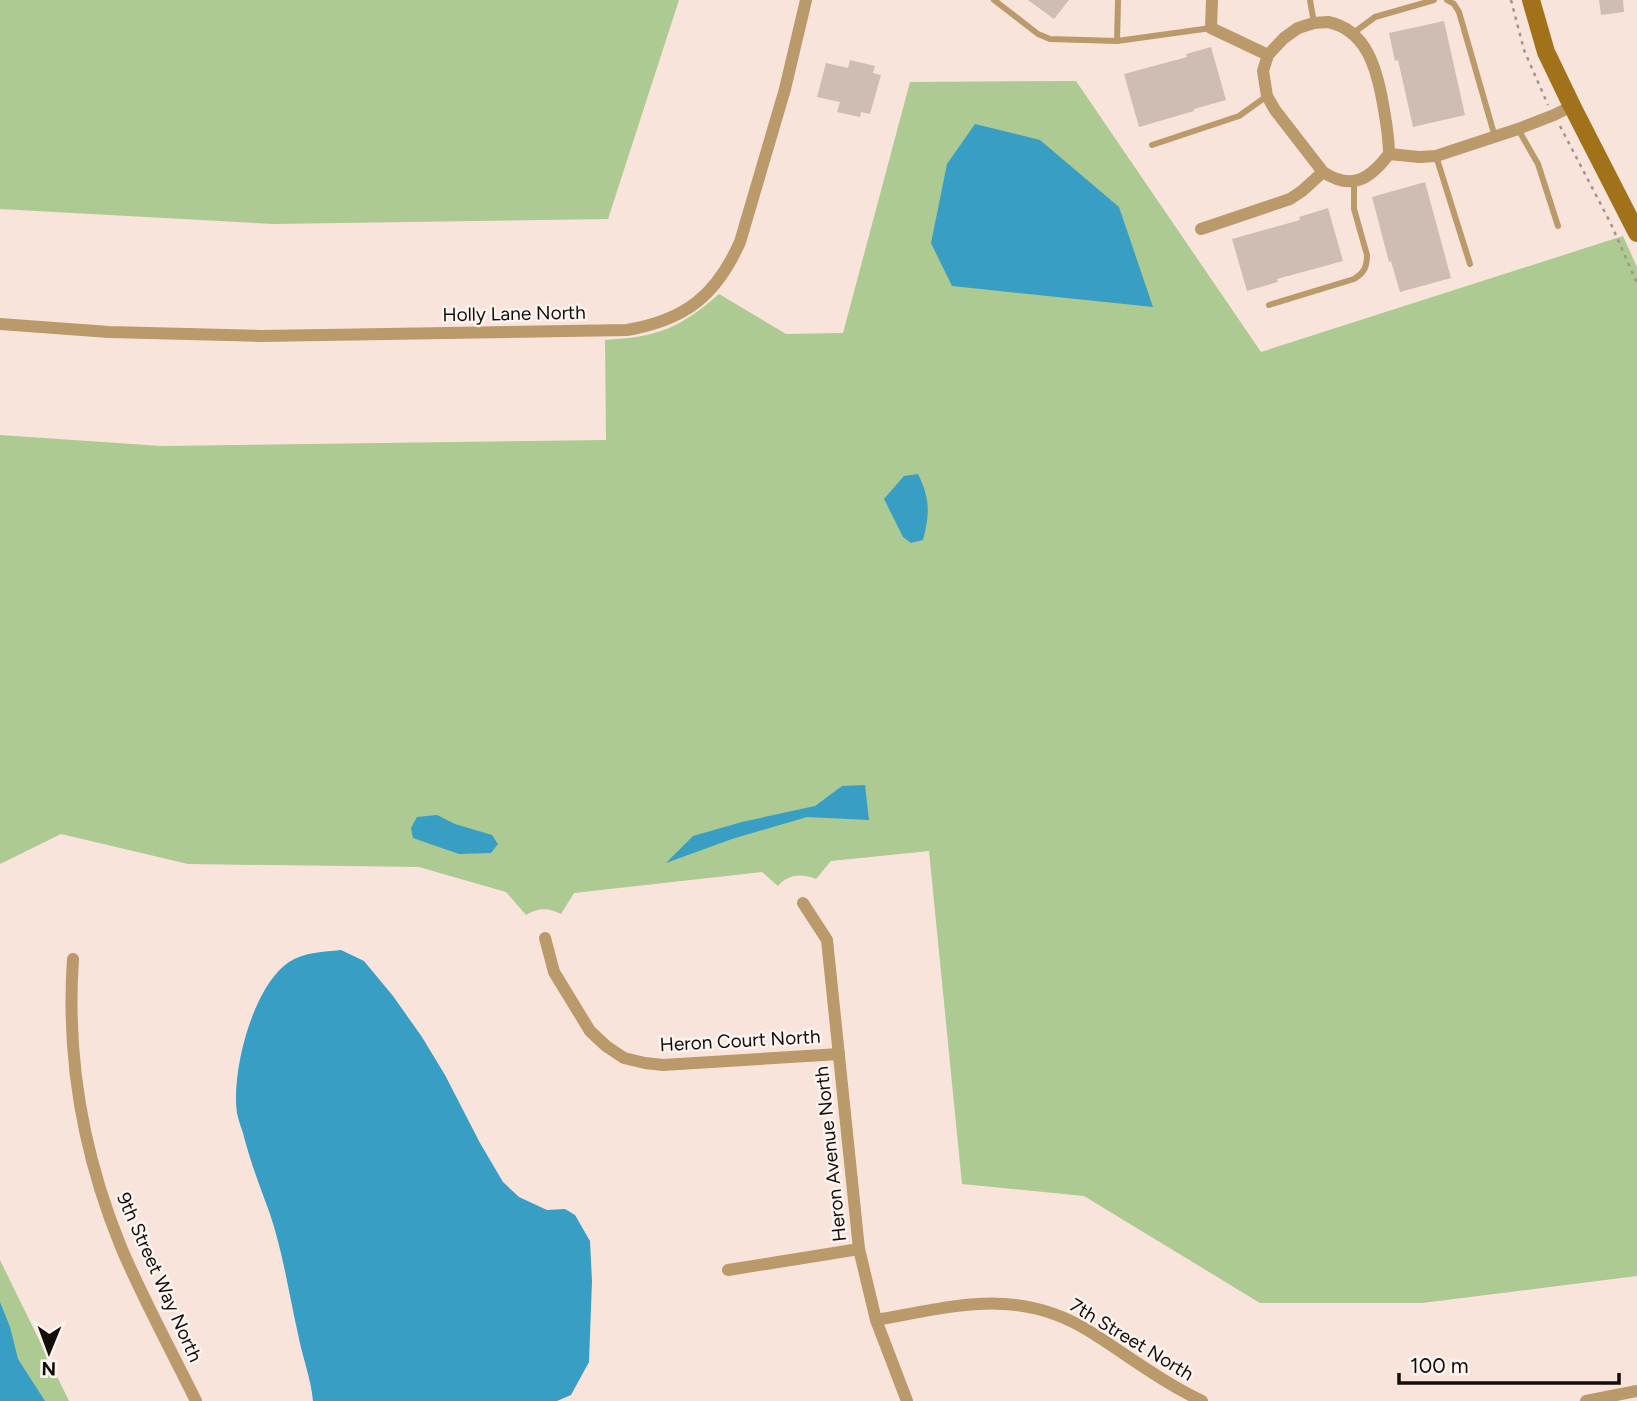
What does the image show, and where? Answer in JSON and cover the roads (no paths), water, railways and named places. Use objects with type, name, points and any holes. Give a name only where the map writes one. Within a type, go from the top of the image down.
[{"type":"street","name":"Holly Lane North","points":[[0,324],[108,332],[261,336],[627,330],[653,326],[677,316],[698,302],[716,285],[731,264],[740,242],[785,89],[806,0]]},
{"type":"street","points":[[1212,0],[1211,28],[1268,55]]},
{"type":"street","points":[[1531,0],[1546,52],[1572,106],[1633,212],[1637,233]]},
{"type":"street","points":[[1314,23],[1340,25],[1352,34],[1363,44],[1377,76],[1389,137],[1389,154],[1373,174],[1363,180],[1342,181],[1323,172],[1267,96],[1263,71],[1268,55],[1298,28],[1314,23]]},
{"type":"street","points":[[1389,154],[1436,156],[1518,129],[1572,106]]},
{"type":"street","points":[[1201,229],[1290,199],[1323,172]]},
{"type":"street","name":"Heron Avenue North","points":[[803,903],[827,940],[859,1249],[876,1320],[907,1401]]},
{"type":"street","name":"Heron Court North","points":[[545,938],[554,972],[590,1031],[624,1058],[663,1065],[839,1054]]},
{"type":"street","name":"9th Street Way North","points":[[73,959],[70,994],[76,1085],[93,1168],[122,1248],[196,1401]]},
{"type":"street","points":[[728,1270],[859,1249]]},
{"type":"street","name":"7th Street North","points":[[876,1320],[996,1302],[1032,1308],[1086,1329],[1182,1392],[1202,1401]]},
{"type":"street","points":[[1586,1401],[1637,1391]]},
{"type":"lane","points":[[995,0],[1038,34],[1050,39],[1117,41],[1211,28]]},
{"type":"lane","points":[[1117,41],[1118,0]]},
{"type":"lane","points":[[1310,0],[1314,23]]},
{"type":"lane","points":[[1352,34],[1375,17],[1434,0]]},
{"type":"lane","points":[[1447,0],[1454,4],[1459,12],[1495,137]]},
{"type":"lane","points":[[1152,145],[1239,116],[1267,96]]},
{"type":"lane","points":[[1518,129],[1538,164],[1558,226]]},
{"type":"lane","points":[[1436,156],[1470,264]]},
{"type":"lane","points":[[1269,305],[1363,274],[1367,255],[1354,209],[1354,181]]},
{"type":"water","points":[[975,124],[1040,140],[1119,207],[1153,307],[952,286],[931,243],[947,164]]},
{"type":"water","points":[[918,474],[927,499],[927,522],[923,540],[911,543],[903,537],[884,499],[904,476]]},
{"type":"water","points":[[865,785],[869,820],[807,817],[732,839],[666,863],[693,836],[815,806],[842,786]]},
{"type":"water","points":[[437,815],[455,824],[492,835],[498,844],[491,853],[459,854],[413,838],[411,828],[417,817]]},
{"type":"water","points":[[341,950],[364,961],[422,1037],[503,1182],[519,1197],[547,1210],[565,1209],[575,1215],[590,1241],[592,1281],[589,1362],[571,1395],[557,1401],[313,1401],[279,1244],[239,1120],[236,1095],[241,1053],[247,1031],[255,1009],[276,974],[289,962],[301,956]]},
{"type":"water","points":[[0,1302],[18,1359],[45,1401],[0,1401]]}]
